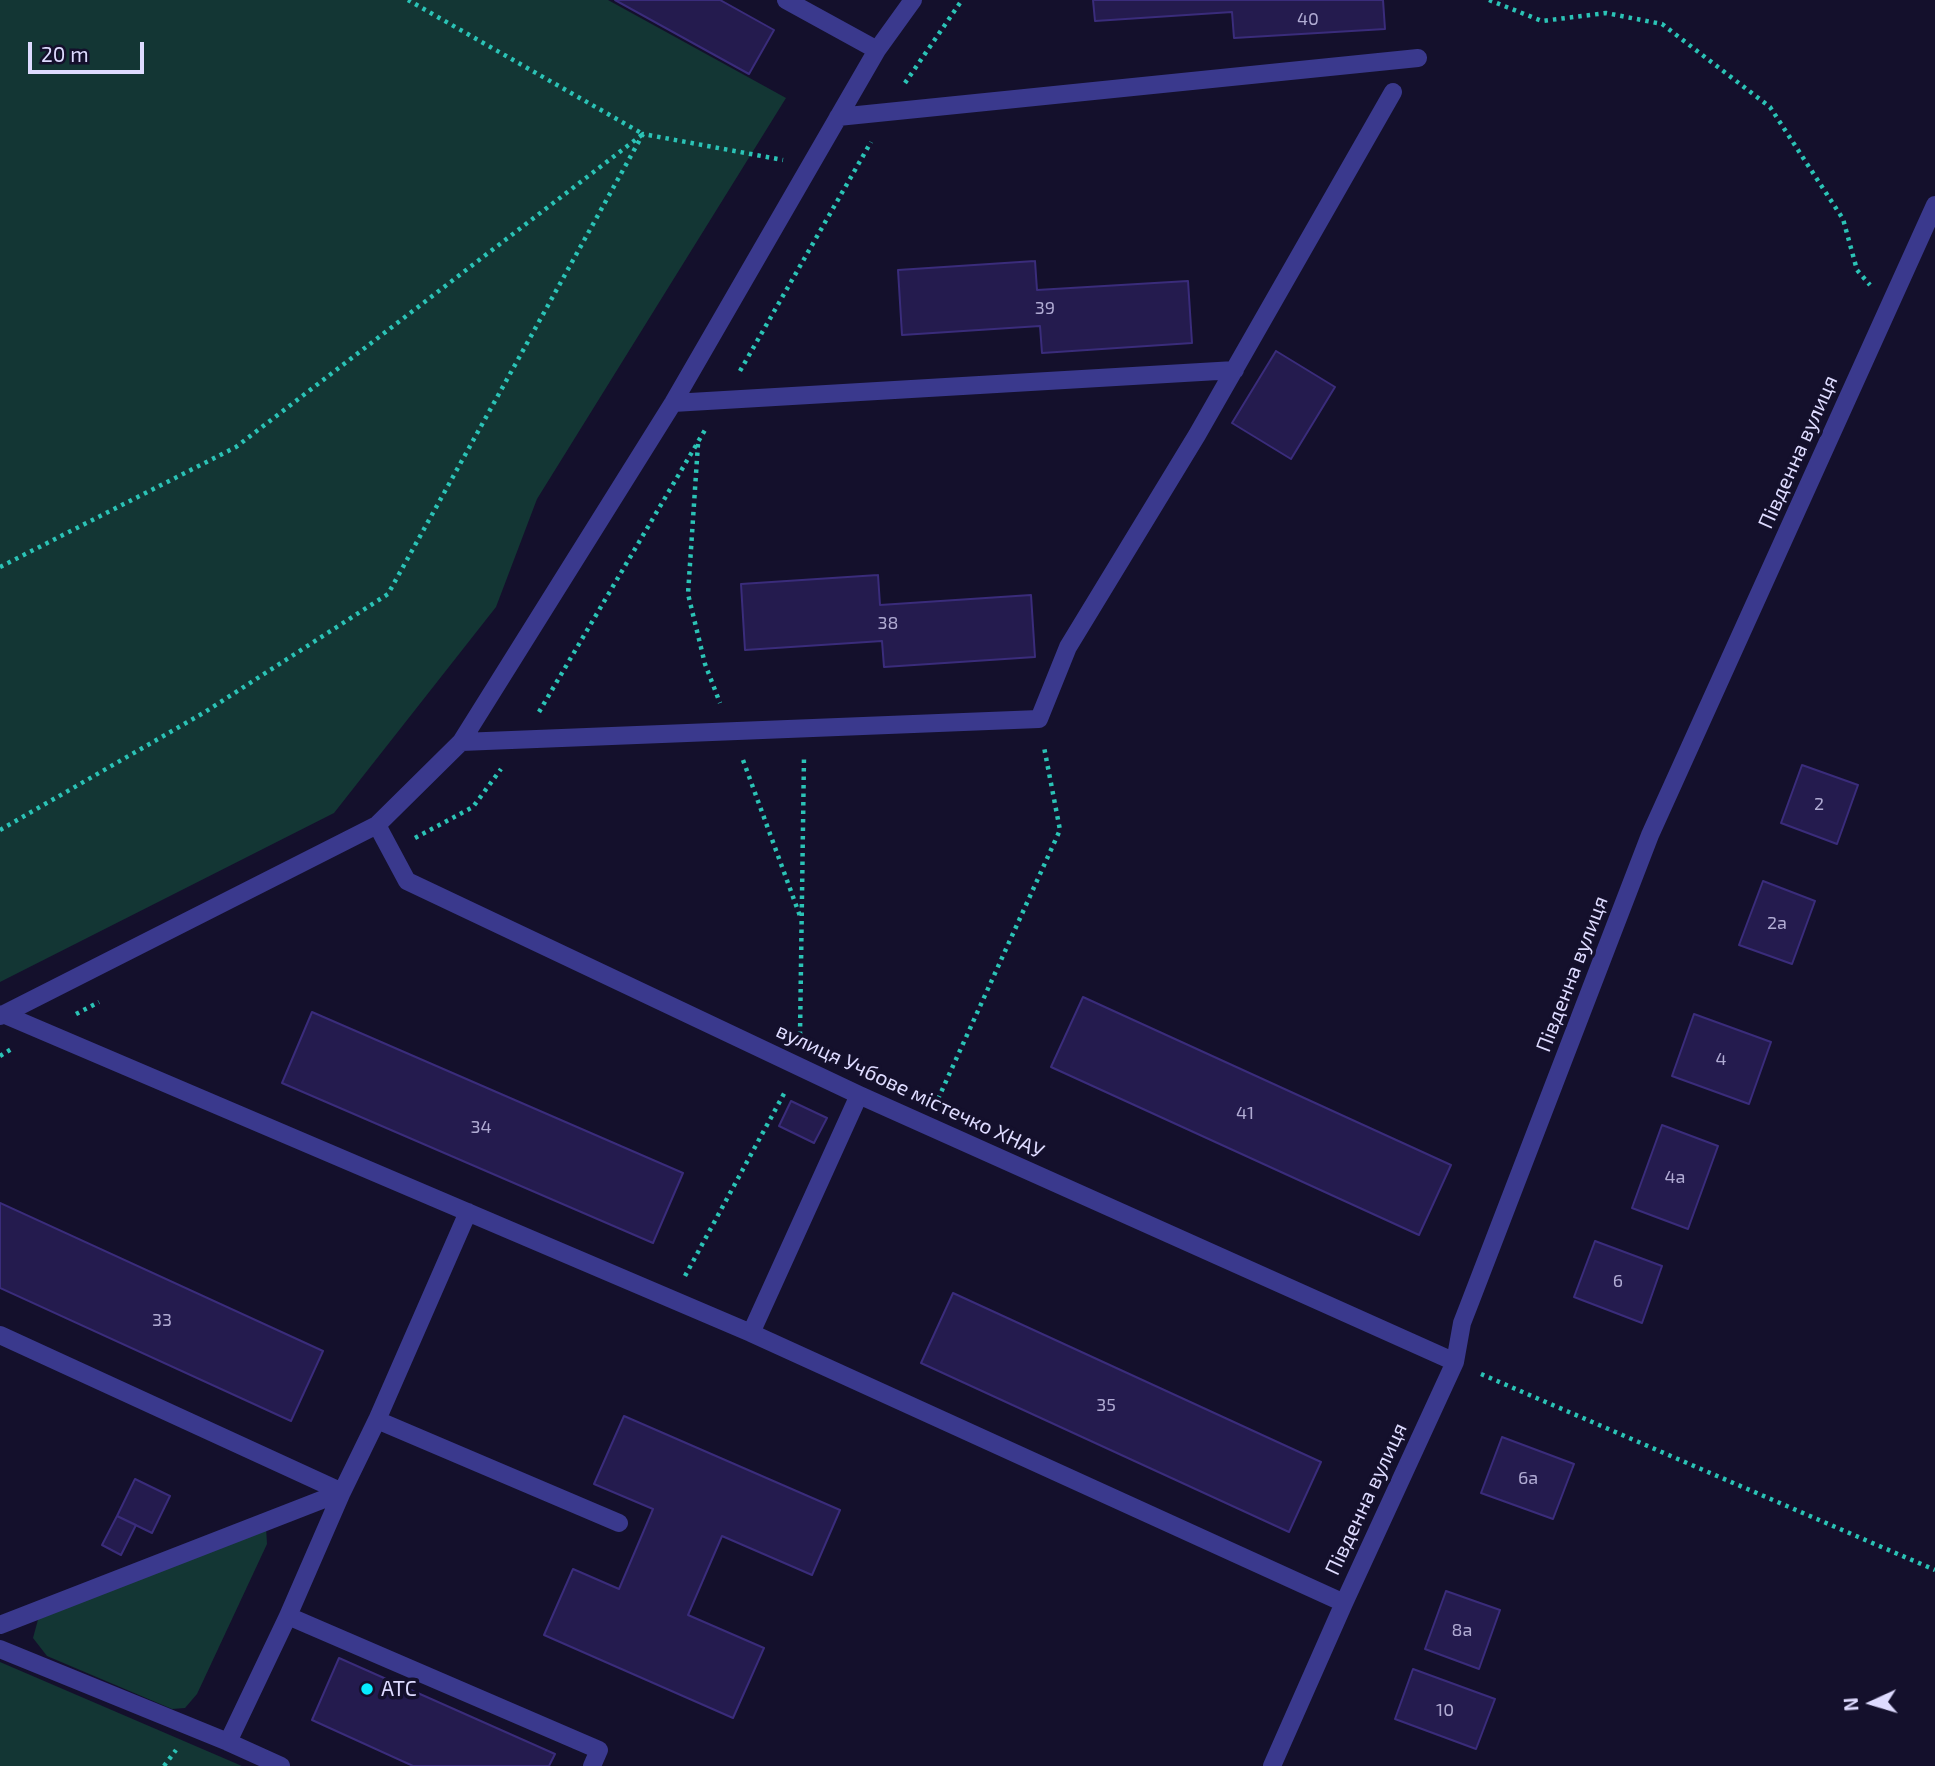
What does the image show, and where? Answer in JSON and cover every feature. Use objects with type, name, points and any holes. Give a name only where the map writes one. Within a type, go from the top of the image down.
[{"type":"street","points":[[786,0],[877,50]]},
{"type":"street","points":[[1,1015],[377,825],[461,742],[673,403],[877,50],[913,0]]},
{"type":"street","points":[[838,117],[1418,58]]},
{"type":"street","points":[[461,742],[1039,719],[1068,647],[1235,370],[1393,92]]},
{"type":"street","name":"Південна вулиця","points":[[1272,1766],[1455,1362],[1465,1314],[1650,835],[1935,205]]},
{"type":"street","points":[[673,403],[1235,370]]},
{"type":"street","name":"вулиця Учбове містечко ХНАУ","points":[[377,825],[407,881],[859,1095],[1455,1362]]},
{"type":"street","points":[[1,1015],[751,1333],[1344,1603]]},
{"type":"street","points":[[751,1333],[859,1095]]},
{"type":"street","points":[[228,1742],[377,1420],[468,1212]]},
{"type":"street","points":[[0,1335],[342,1492]]},
{"type":"street","points":[[377,1420],[619,1523]]},
{"type":"street","points":[[0,1625],[342,1492]]},
{"type":"street","points":[[288,1616],[599,1751],[592,1766]]},
{"type":"street","points":[[0,1649],[281,1766]]},
{"type":"path","points":[[408,0],[643,134],[810,165]]},
{"type":"path","points":[[1489,0],[1542,21],[1606,13],[1662,24],[1700,53],[1770,107],[1843,219],[1857,270],[1889,306]]},
{"type":"path","points":[[0,568],[236,447],[643,134]]},
{"type":"path","points":[[0,830],[205,712],[388,594],[643,134]]},
{"type":"path","points":[[698,442],[688,594],[705,664],[801,920]]},
{"type":"path","points":[[926,1125],[1060,830],[1039,719]]},
{"type":"path","points":[[672,1299],[799,1066],[804,728]]},
{"type":"path","points":[[1455,1362],[1935,1570]]},
{"type":"green space","points":[[0,0],[608,0],[786,98],[537,499],[496,607],[334,813],[0,982]]},
{"type":"green space","points":[[266,1527],[267,1544],[197,1694],[185,1708],[172,1709],[47,1656],[33,1638],[39,1616]]},
{"type":"green space","points":[[0,1662],[242,1766],[0,1766]]},
{"type":"building","points":[[615,0],[720,0],[774,30],[749,74]]},
{"type":"building","points":[[1093,0],[1383,0],[1385,29],[1234,38],[1232,12],[1095,21]]},
{"type":"building","points":[[1035,261],[1037,290],[1188,281],[1192,343],[1042,353],[1040,326],[902,335],[898,270]]},
{"type":"building","points":[[1276,351],[1335,387],[1291,459],[1232,423]]},
{"type":"building","points":[[878,575],[880,605],[1031,595],[1035,657],[884,667],[882,641],[745,650],[741,584]]},
{"type":"building","points":[[1802,765],[1858,785],[1837,844],[1781,823]]},
{"type":"building","points":[[1763,881],[1815,901],[1792,964],[1739,945]]},
{"type":"building","points":[[1083,997],[1451,1165],[1419,1235],[1051,1067]]},
{"type":"building","points":[[312,1012],[683,1173],[653,1243],[282,1083]]},
{"type":"building","points":[[1694,1014],[1771,1042],[1749,1104],[1672,1076]]},
{"type":"building","points":[[791,1101],[827,1118],[814,1143],[779,1126]]},
{"type":"building","points":[[1662,1125],[1718,1146],[1688,1229],[1632,1208]]},
{"type":"building","points":[[0,1203],[323,1351],[291,1421],[0,1288]]},
{"type":"building","points":[[1595,1241],[1662,1266],[1642,1323],[1574,1297]]},
{"type":"building","points":[[953,1293],[1321,1462],[1289,1532],[921,1363]]},
{"type":"building","points":[[624,1416],[840,1510],[812,1575],[722,1536],[688,1615],[764,1648],[733,1718],[544,1635],[573,1569],[619,1589],[653,1509],[594,1484]]},
{"type":"building","points":[[1502,1437],[1574,1464],[1553,1519],[1481,1493]]},
{"type":"building","points":[[135,1479],[170,1496],[152,1533],[117,1516]]},
{"type":"building","points":[[117,1516],[136,1525],[121,1555],[102,1545]]},
{"type":"building","points":[[1446,1591],[1500,1610],[1479,1669],[1425,1649]]},
{"type":"building","name":"АТС","points":[[339,1658],[555,1754],[549,1766],[413,1766],[312,1720]]},
{"type":"building","points":[[1413,1669],[1495,1699],[1476,1749],[1395,1719]]},
{"type":"place","name":"АТС","points":[[367,1689]]}]
